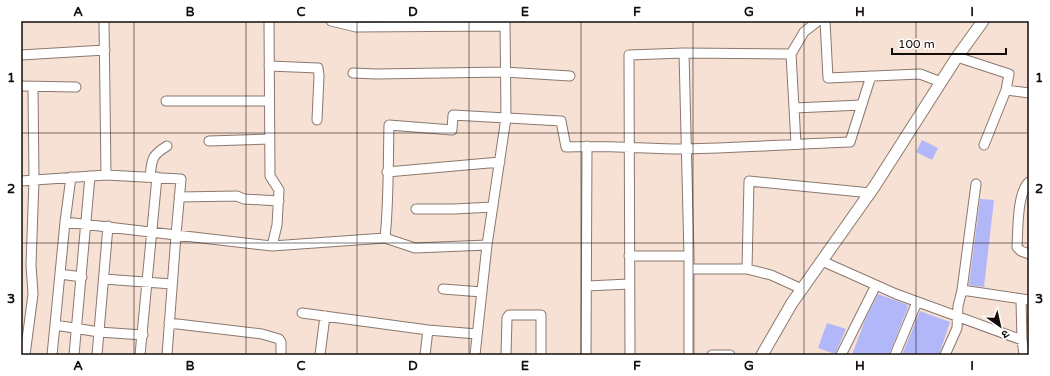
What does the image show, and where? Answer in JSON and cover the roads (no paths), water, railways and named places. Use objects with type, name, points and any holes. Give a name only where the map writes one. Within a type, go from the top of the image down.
[{"type":"street","points":[[104,21],[106,175]]},
{"type":"street","points":[[269,21],[270,176],[279,190],[277,225],[272,246]]},
{"type":"street","points":[[796,144],[791,54],[804,32],[818,21]]},
{"type":"street","points":[[825,21],[828,78],[920,74],[941,82]]},
{"type":"street","points":[[762,355],[802,289],[871,192],[957,56],[982,21]]},
{"type":"street","points":[[335,22],[356,27],[505,24],[506,118],[487,245],[475,355]]},
{"type":"street","points":[[21,55],[105,50]]},
{"type":"street","points":[[630,355],[628,148],[629,55],[684,53],[791,54]]},
{"type":"street","points":[[684,53],[689,256],[689,355]]},
{"type":"street","points":[[957,56],[1009,74],[1006,90],[984,145]]},
{"type":"street","points":[[269,66],[318,68],[317,120]]},
{"type":"street","points":[[353,73],[506,73],[570,76]]},
{"type":"street","points":[[385,238],[388,209],[387,172],[389,125],[452,130],[453,115],[561,121],[566,147],[587,146],[686,149],[850,142],[870,76]]},
{"type":"street","points":[[21,86],[76,87]]},
{"type":"street","points":[[25,355],[33,294],[31,265],[34,180],[33,87]]},
{"type":"street","points":[[1006,90],[1029,93]]},
{"type":"street","points":[[166,100],[269,101]]},
{"type":"street","points":[[794,108],[862,105]]},
{"type":"street","points":[[209,141],[270,139]]},
{"type":"street","points":[[140,355],[153,231],[154,177],[152,159],[167,146]]},
{"type":"street","points":[[586,355],[587,146]]},
{"type":"street","points":[[387,172],[500,162]]},
{"type":"street","points":[[21,181],[106,175],[181,179],[167,355]]},
{"type":"street","points":[[74,355],[78,328],[90,176]]},
{"type":"street","points":[[52,355],[64,222],[71,178]]},
{"type":"street","points":[[747,269],[749,181],[871,192]]},
{"type":"street","points":[[1029,182],[1025,185],[1021,200],[1017,247],[1021,251],[1029,254]]},
{"type":"street","points":[[945,355],[957,328],[958,306],[962,290],[976,184]]},
{"type":"street","points":[[179,197],[237,196],[279,201]]},
{"type":"street","points":[[416,209],[493,207]]},
{"type":"street","points":[[64,222],[153,231],[272,246],[385,238],[415,248],[487,245]]},
{"type":"street","points":[[97,355],[108,226]]},
{"type":"street","points":[[1019,226],[1029,227]]},
{"type":"street","points":[[630,256],[689,256]]},
{"type":"street","points":[[822,261],[917,302],[1022,340]]},
{"type":"street","points":[[689,269],[747,269],[771,275],[802,289]]},
{"type":"street","points":[[60,274],[82,277]]},
{"type":"street","points":[[104,279],[172,284]]},
{"type":"street","points":[[586,286],[630,284]]},
{"type":"street","points":[[841,355],[876,285]]},
{"type":"street","points":[[443,289],[482,292]]},
{"type":"street","points":[[962,290],[1025,300],[1022,340],[1024,355]]},
{"type":"street","points":[[894,355],[917,302]]},
{"type":"street","points":[[302,313],[428,330],[477,334]]},
{"type":"street","points":[[506,355],[507,318],[509,315],[541,315],[541,355]]},
{"type":"street","points":[[320,355],[325,316]]},
{"type":"street","points":[[170,323],[262,334],[279,339],[281,342],[281,355]]},
{"type":"street","points":[[55,325],[99,332],[142,335]]},
{"type":"street","points":[[425,355],[428,330]]},
{"type":"street","points":[[712,355],[730,355]]}]
